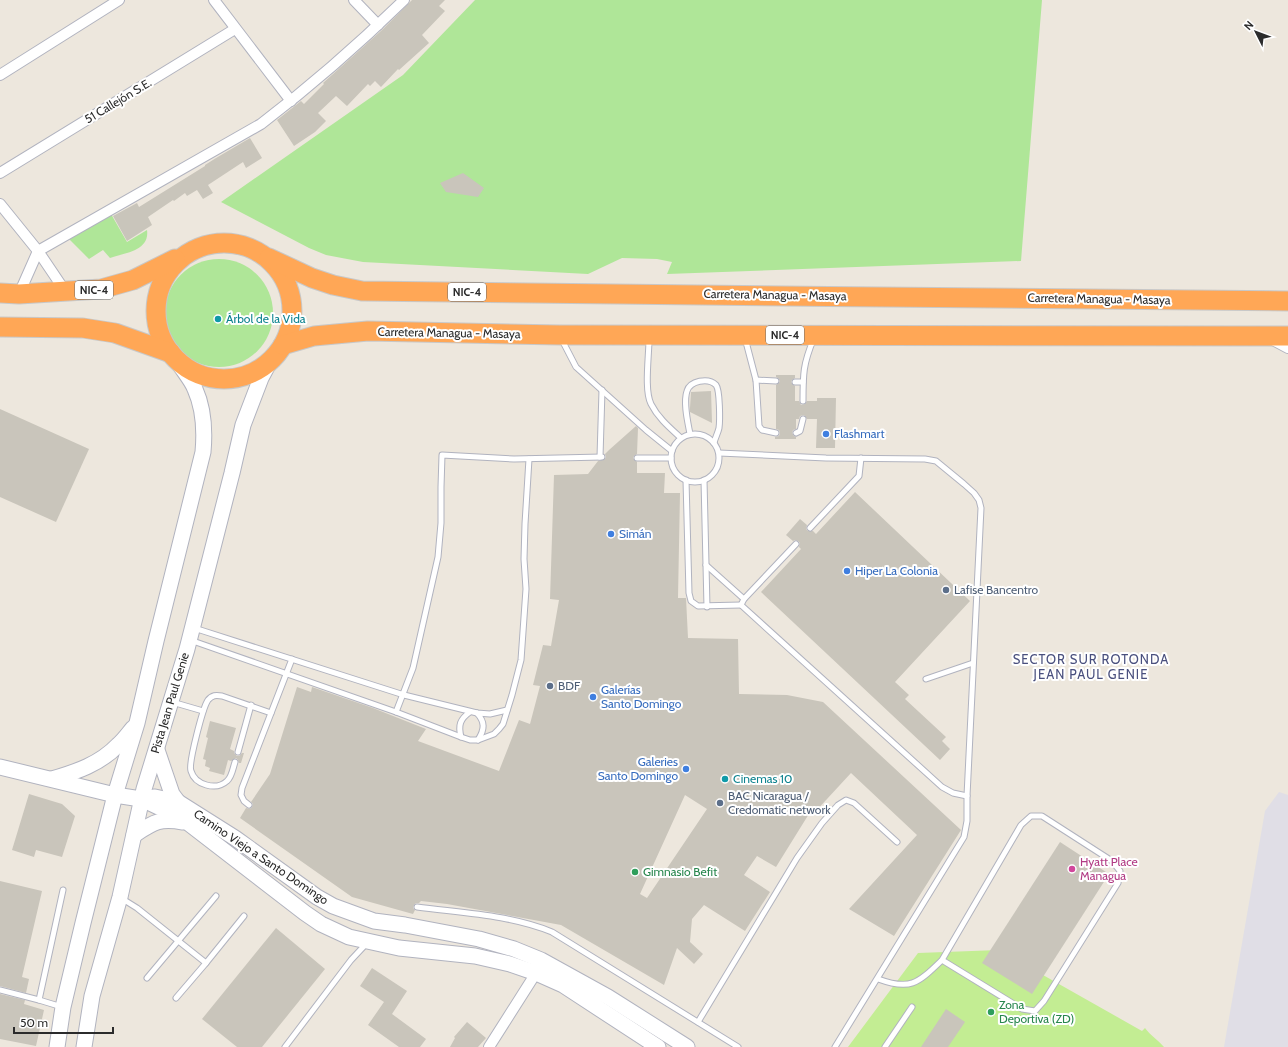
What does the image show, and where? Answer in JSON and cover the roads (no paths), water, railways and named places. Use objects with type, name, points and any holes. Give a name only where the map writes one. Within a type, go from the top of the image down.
[{"type":"highway","name":"NIC-4","points":[[0,293],[19,294],[100,289],[133,280],[202,245],[226,242],[248,246],[268,258],[283,276],[292,298],[292,322],[283,345],[269,363],[248,375],[225,380],[201,376],[175,359],[115,333],[83,328],[0,327]]},
{"type":"highway","name":"NIC-4","points":[[175,359],[157,331],[154,311],[157,291],[166,273],[182,256]]},
{"type":"highway","name":"Carretera Managua - Masaya","points":[[268,258],[312,278],[333,285],[362,291],[1288,301]]},
{"type":"highway","name":"Carretera Managua - Masaya","points":[[283,345],[314,336],[368,331],[559,335],[1288,336]]},
{"type":"main road","points":[[56,1047],[63,1007],[82,927],[115,795],[137,723],[203,452],[205,432],[202,410],[195,388],[175,359]]},
{"type":"main road","name":"Pista Jean Paul Genie","points":[[84,1047],[92,996],[120,898],[141,799],[191,634],[243,425],[261,378],[269,363]]},
{"type":"main road","points":[[48,780],[74,773],[96,762],[118,746],[137,723]]},
{"type":"main road","points":[[156,750],[169,788],[178,802]]},
{"type":"main road","name":"Camino Viejo a Santo Domingo","points":[[0,767],[48,780],[115,795],[141,799],[187,822],[321,924],[349,937],[400,948],[475,956],[536,972],[564,985],[658,1047]]},
{"type":"main road","name":"Camino Viejo a Santo Domingo","points":[[141,799],[155,797],[178,802],[235,838],[317,897],[333,906],[374,921],[406,925],[478,939],[514,949],[541,960],[608,998],[687,1047]]},
{"type":"main road","points":[[134,835],[159,820],[187,822]]},
{"type":"street","points":[[0,76],[119,0]]},
{"type":"street","points":[[214,0],[292,101]]},
{"type":"street","points":[[354,0],[378,26]]},
{"type":"street","points":[[19,294],[38,251],[261,124],[292,101],[378,26],[404,0]]},
{"type":"street","name":"51 Callejón S.E.","points":[[0,173],[235,29]]},
{"type":"street","points":[[0,204],[38,251],[65,291]]},
{"type":"street","points":[[1262,336],[1288,348]]},
{"type":"street","points":[[489,1047],[536,972]]},
{"type":"lane","points":[[559,335],[576,367],[646,430],[672,451]]},
{"type":"lane","points":[[649,335],[648,389],[650,402],[662,420],[681,438]]},
{"type":"lane","points":[[744,335],[756,380],[759,426],[762,430],[776,433]]},
{"type":"lane","points":[[803,401],[805,362],[816,336]]},
{"type":"lane","points":[[756,380],[776,381]]},
{"type":"lane","points":[[690,434],[686,405],[686,392],[690,385],[697,382],[710,382],[716,385],[718,391],[719,421],[714,443]]},
{"type":"lane","points":[[795,382],[803,382]]},
{"type":"lane","points":[[396,712],[414,668],[438,557],[441,523],[442,456],[529,459],[601,457],[602,390]]},
{"type":"lane","points":[[796,433],[800,431],[803,419]]},
{"type":"lane","points":[[690,434],[703,435],[714,443],[719,454],[719,462],[716,469],[711,476],[704,480],[692,482],[686,480],[680,477],[672,465],[672,451],[676,444],[681,438],[690,434]]},
{"type":"lane","points":[[719,454],[790,457],[925,459],[936,461],[969,489],[979,500],[981,508],[967,821],[964,837],[835,1047]]},
{"type":"lane","points":[[637,458],[671,458]]},
{"type":"lane","points":[[810,528],[859,476],[861,458]]},
{"type":"lane","points":[[191,634],[287,674],[396,712],[470,740],[478,740],[494,734],[503,724],[521,660],[526,589],[524,559],[529,459]]},
{"type":"lane","points":[[686,480],[689,593],[691,601],[698,606],[707,607],[742,606],[942,787],[953,793],[967,796]]},
{"type":"lane","points":[[704,480],[707,607]]},
{"type":"lane","points":[[742,606],[744,599],[796,544]]},
{"type":"lane","points":[[706,565],[744,599]]},
{"type":"lane","points":[[191,634],[292,659],[404,695],[470,712],[490,714],[508,710]]},
{"type":"lane","points":[[249,805],[244,801],[241,795],[242,788],[292,659]]},
{"type":"lane","points":[[926,679],[973,663]]},
{"type":"lane","points":[[235,762],[227,781],[220,786],[214,787],[201,783],[194,777],[190,770],[203,711],[209,698],[215,695],[222,696],[271,713]]},
{"type":"lane","points":[[171,702],[203,711]]},
{"type":"lane","points":[[238,752],[251,706]]},
{"type":"lane","points":[[461,737],[459,725],[461,720],[470,712]]},
{"type":"lane","points":[[477,713],[482,718],[484,723],[484,729],[478,740]]},
{"type":"lane","points":[[698,1022],[797,858],[822,823],[838,805],[846,800],[854,802],[897,842]]},
{"type":"lane","points":[[878,979],[893,985],[905,985],[917,982],[942,960],[1018,831],[1031,816],[1042,816],[1112,861],[1120,871],[1118,883],[1044,1001],[1035,1011],[1022,1009],[942,960]]},
{"type":"lane","points":[[39,1000],[63,890]]},
{"type":"lane","points":[[147,978],[216,896]]},
{"type":"lane","points":[[120,898],[137,908],[206,963]]},
{"type":"lane","points":[[418,907],[514,921],[534,925],[552,932],[738,1047]]},
{"type":"lane","points":[[176,998],[244,916]]},
{"type":"lane","points":[[285,1047],[351,960],[368,941]]},
{"type":"lane","points":[[0,990],[63,1007]]},
{"type":"lane","points":[[885,1047],[912,1007]]},
{"type":"place","name":"Árbol de la Vida","points":[[218,319]]},
{"type":"place","name":"Flashmart","points":[[826,434]]},
{"type":"place","name":"Simán","points":[[611,534]]},
{"type":"place","name":"Hiper La Colonia","points":[[847,571]]},
{"type":"place","name":"Lafise Bancentro","points":[[946,590]]},
{"type":"place","name":"BDF","points":[[550,686]]},
{"type":"place","name":"Galerías Santo Domingo","points":[[593,697]]},
{"type":"place","name":"Galeries Santo Domingo","points":[[686,769]]},
{"type":"place","name":"Cinemas 10","points":[[725,779]]},
{"type":"place","name":"BAC Nicaragua / Credomatic network","points":[[720,803]]},
{"type":"place","name":"Hyatt Place Managua","points":[[1072,869]]},
{"type":"place","name":"Gimnasio Befit","points":[[635,872]]},
{"type":"place","name":"Zona Deportiva (ZD)","points":[[991,1012]]},
{"type":"district","name":"SECTOR SUR ROTONDA JEAN PAUL GENIE","points":[[1091,666]]}]
